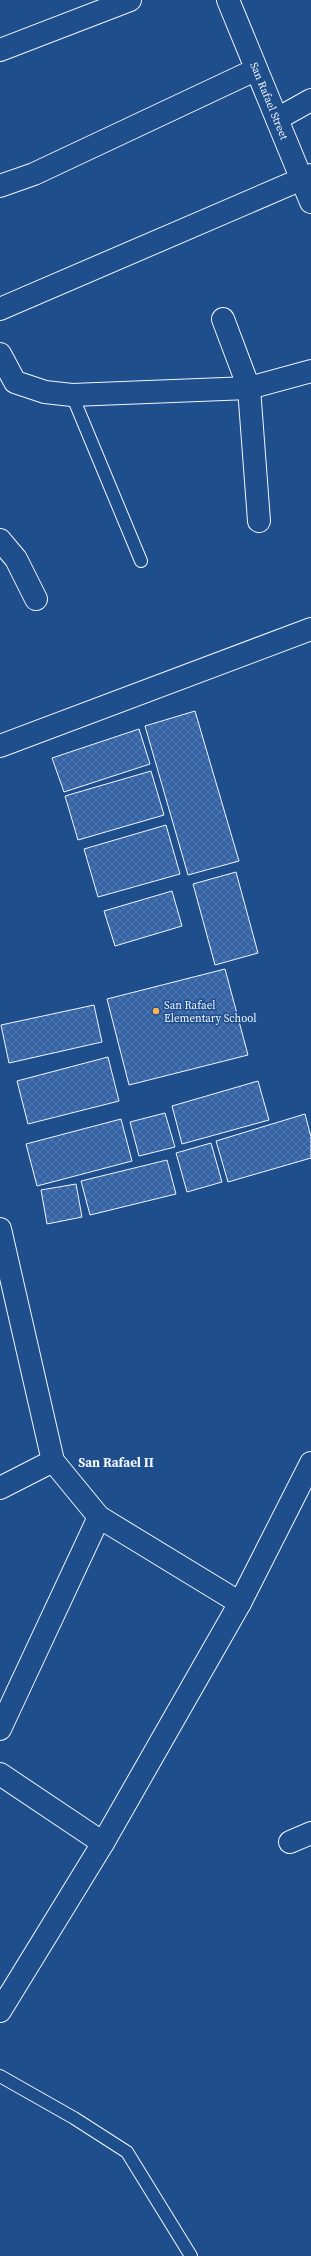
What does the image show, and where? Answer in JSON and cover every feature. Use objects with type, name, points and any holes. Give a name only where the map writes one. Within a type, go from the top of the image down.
[{"type":"street","points":[[0,50],[130,0]]},
{"type":"street","name":"San Rafael Street","points":[[228,0],[255,70],[277,119],[307,177],[311,202]]},
{"type":"street","points":[[0,186],[34,174],[255,70]]},
{"type":"street","points":[[277,119],[311,100]]},
{"type":"street","points":[[0,309],[307,177]]},
{"type":"street","points":[[222,319],[249,388],[259,521]]},
{"type":"street","points":[[0,354],[15,382],[45,392],[72,395],[249,388],[311,371]]},
{"type":"street","points":[[0,540],[16,559],[36,599]]},
{"type":"street","points":[[0,746],[311,629]]},
{"type":"street","points":[[0,1229],[53,1461],[99,1517],[240,1603]]},
{"type":"street","points":[[0,1488],[53,1461]]},
{"type":"street","points":[[0,2011],[103,1843],[240,1603],[310,1468]]},
{"type":"street","points":[[0,1729],[99,1517]]},
{"type":"street","points":[[0,1774],[103,1843]]},
{"type":"street","points":[[290,1842],[311,1833]]},
{"type":"lane","points":[[72,395],[141,561]]},
{"type":"lane","points":[[0,2076],[74,2118],[127,2152],[191,2256]]},
{"type":"building","points":[[195,711],[239,861],[188,875],[145,726]]},
{"type":"building","points":[[139,729],[150,764],[64,792],[52,758]]},
{"type":"building","points":[[151,771],[164,815],[78,840],[65,796]]},
{"type":"building","points":[[166,825],[180,874],[98,897],[84,849]]},
{"type":"building","points":[[236,872],[258,953],[215,965],[193,884]]},
{"type":"building","points":[[172,891],[182,926],[115,946],[104,911]]},
{"type":"building","points":[[225,969],[248,1055],[129,1085],[107,999]]},
{"type":"building","points":[[94,1005],[102,1042],[9,1063],[1,1025]]},
{"type":"building","points":[[108,1057],[119,1101],[28,1124],[17,1081]]},
{"type":"building","points":[[258,1081],[269,1120],[182,1144],[172,1106]]},
{"type":"building","points":[[165,1113],[175,1147],[139,1156],[130,1122]]},
{"type":"building","points":[[305,1114],[311,1137],[311,1158],[228,1182],[216,1141]]},
{"type":"building","points":[[121,1119],[132,1161],[37,1186],[26,1144]]},
{"type":"building","points":[[211,1143],[222,1182],[187,1192],[176,1153]]},
{"type":"building","points":[[167,1160],[176,1194],[90,1215],[81,1181]]},
{"type":"building","points":[[76,1184],[82,1217],[47,1224],[41,1190]]},
{"type":"place","name":"San Rafael Elementary School","points":[[156,1011]]},
{"type":"district","name":"San Rafael II","points":[[116,1462]]}]
